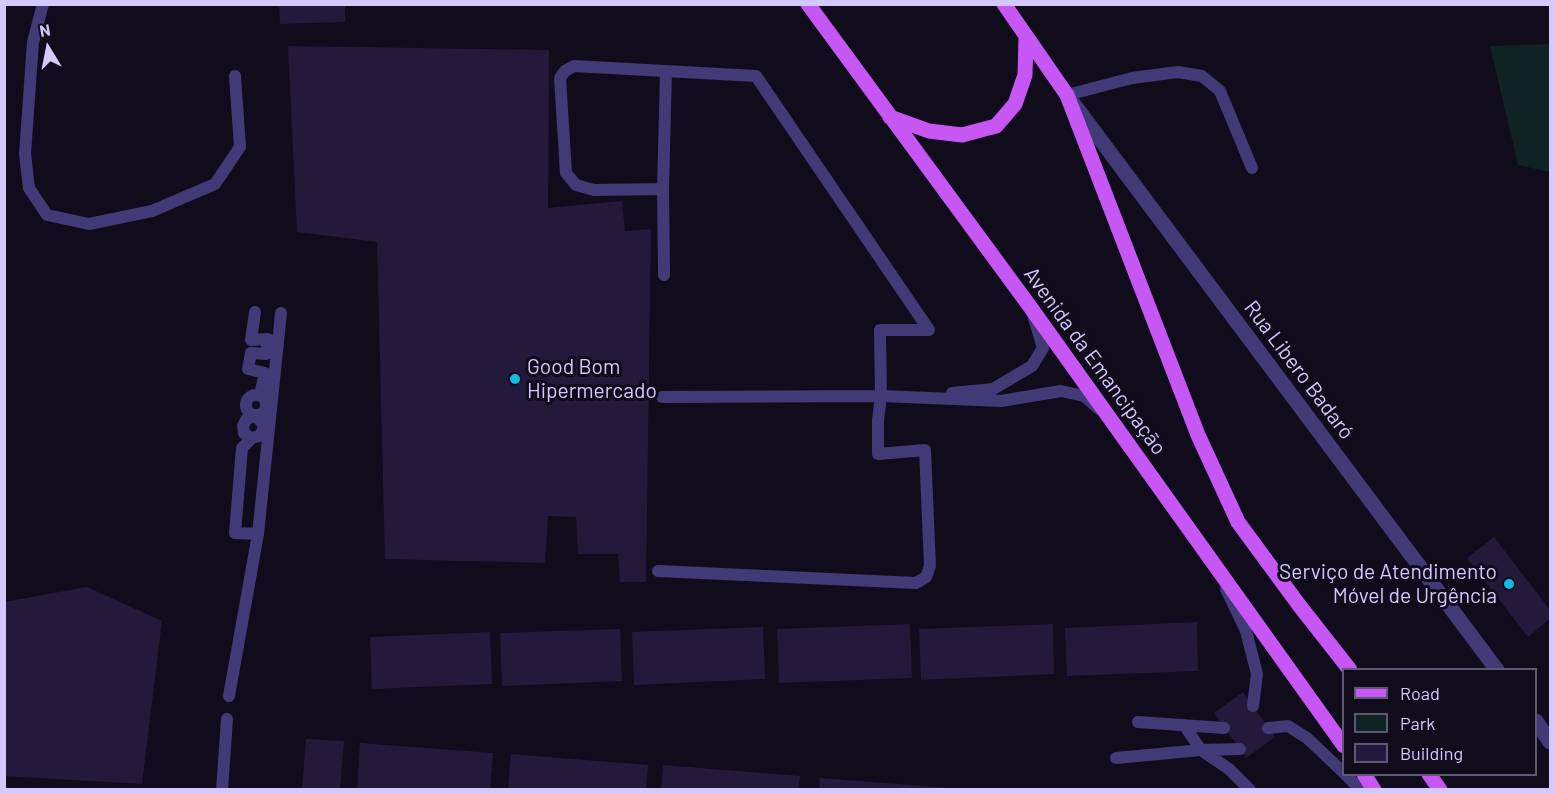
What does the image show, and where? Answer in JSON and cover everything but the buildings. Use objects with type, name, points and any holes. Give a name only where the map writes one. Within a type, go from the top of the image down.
[{"type":"main road","name":"Avenida da Emancipação","points":[[808,4],[1031,308],[1342,743]]},
{"type":"main road","name":"Avenida da Emancipação","points":[[1004,4],[1067,95],[1198,435],[1238,522],[1349,668]]},
{"type":"main road","points":[[890,117],[929,131],[962,135],[996,126],[1015,104],[1025,75],[1026,37]]},
{"type":"main road","points":[[1365,776],[1374,789]]},
{"type":"main road","points":[[1430,776],[1440,789]]},
{"type":"street","name":"Rua Libero Badaró","points":[[1067,95],[1496,668]]},
{"type":"street","points":[[1537,722],[1551,742]]},
{"type":"lane","points":[[43,4],[33,42],[25,154],[29,188],[46,215],[89,224],[152,212],[215,184],[240,147],[235,76]]},
{"type":"lane","points":[[658,571],[916,583],[926,577],[930,566],[925,450],[878,454],[881,396],[880,330],[929,330],[756,76],[574,66],[565,71],[560,78],[566,172],[576,184],[594,190],[663,189]]},
{"type":"lane","points":[[664,275],[663,189],[666,71]]},
{"type":"lane","points":[[1067,95],[1132,78],[1178,72],[1202,76],[1220,91],[1252,168]]},
{"type":"lane","points":[[911,398],[993,389],[1032,366],[1043,348],[1031,308]]},
{"type":"lane","points":[[255,312],[252,340],[268,339],[267,354],[251,353],[248,369],[265,373],[260,395],[265,399],[266,408],[262,413],[255,415],[263,424],[263,430],[259,436],[252,438],[242,448],[235,533],[258,534]]},
{"type":"lane","points":[[229,696],[258,534],[281,313]]},
{"type":"lane","points":[[662,397],[881,396],[1001,401],[1061,391],[1084,396],[1111,420]]},
{"type":"lane","points":[[1212,561],[1246,631],[1257,674],[1253,706]]},
{"type":"lane","points":[[222,789],[227,718]]},
{"type":"lane","points":[[1138,722],[1224,728]]},
{"type":"lane","points":[[1184,724],[1201,750],[1229,769],[1250,789]]},
{"type":"lane","points":[[1268,728],[1288,726],[1307,738],[1342,772]]},
{"type":"lane","points":[[1116,758],[1201,750],[1240,749]]},
{"type":"lane","points":[[1346,776],[1361,789]]},
{"type":"green space","points":[[1550,44],[1550,172],[1518,165],[1490,46]]},
{"type":"place","name":"Good Bom Hipermercado","points":[[515,379]]},
{"type":"place","name":"Serviço de Atendimento Móvel de Urgência","points":[[1509,584]]}]
